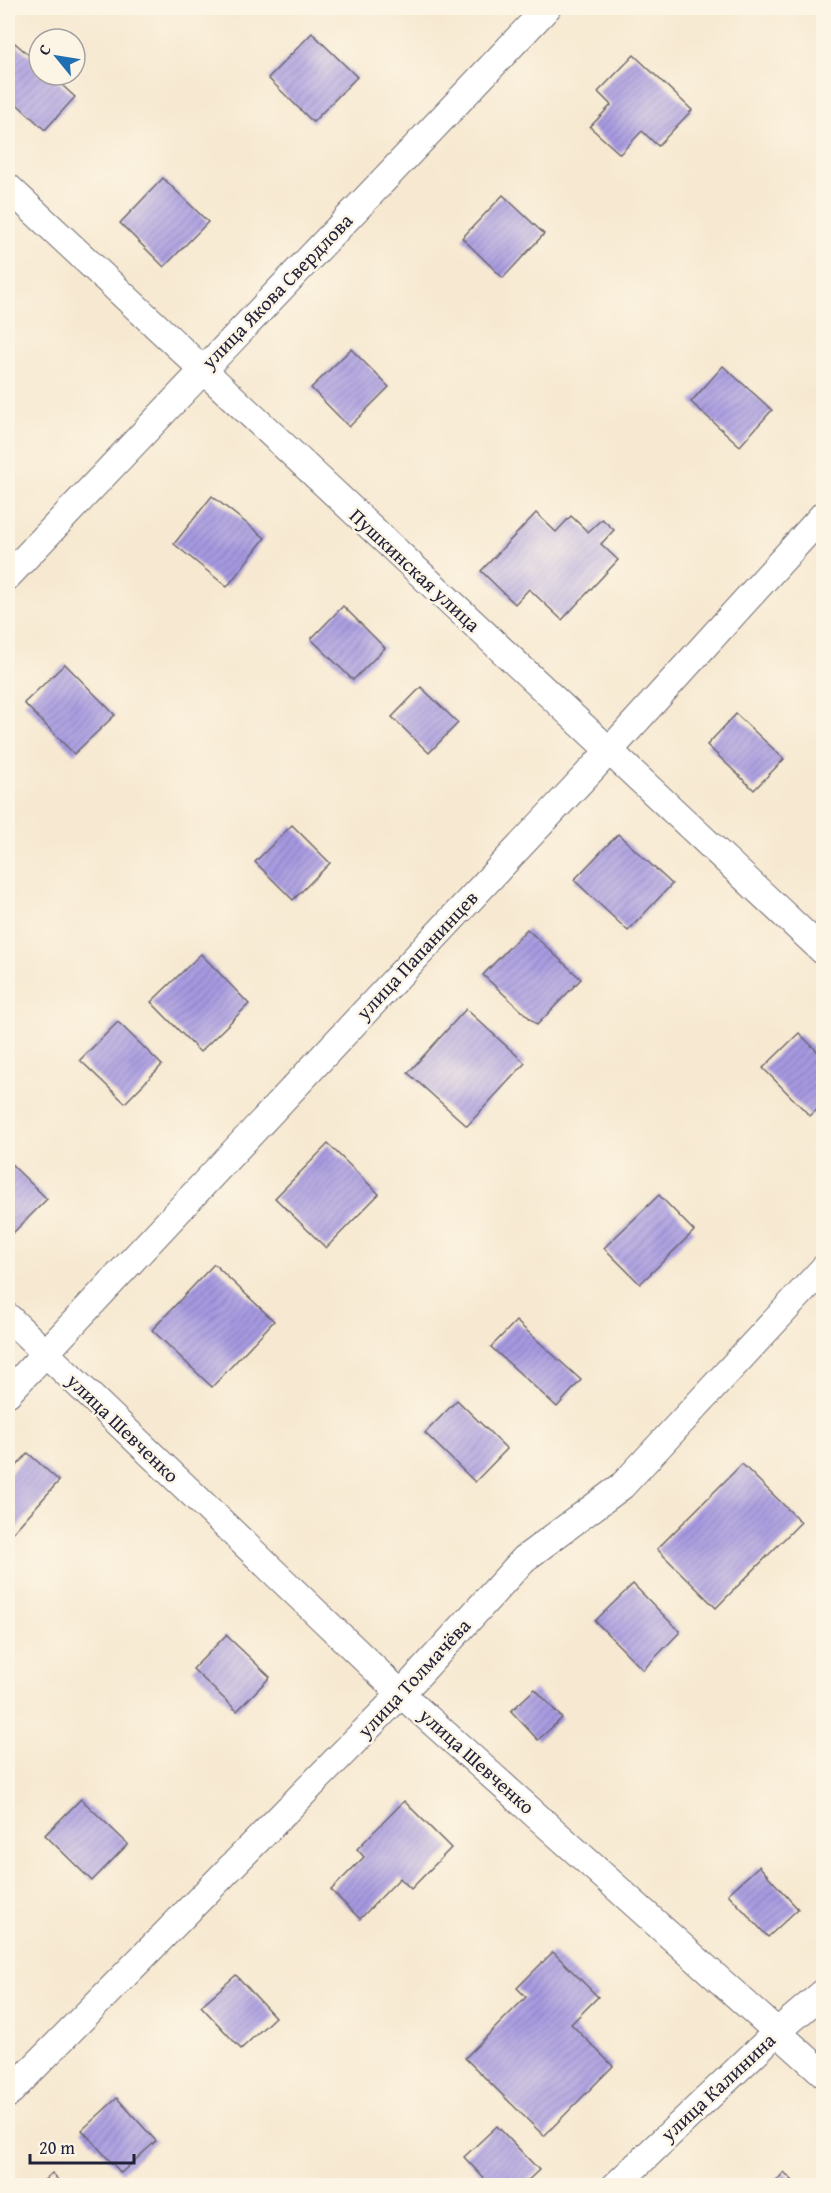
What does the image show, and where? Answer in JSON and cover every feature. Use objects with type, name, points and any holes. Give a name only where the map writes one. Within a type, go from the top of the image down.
[{"type":"street","name":"улица Якова Свердлова","points":[[8,576],[547,8]]},
{"type":"street","name":"Пушкинская улица","points":[[8,187],[824,952]]},
{"type":"street","name":"улица Папанинцев","points":[[8,1393],[609,751],[824,514]]},
{"type":"street","name":"улица Толмачёва","points":[[8,2094],[401,1694],[524,1559],[622,1486],[824,1268]]},
{"type":"street","name":"улица Шевченко","points":[[8,1317],[401,1694],[824,2074]]},
{"type":"street","name":"улица Калинина","points":[[615,2186],[778,2031],[824,1992]]},
{"type":"building","points":[[312,33],[357,77],[313,122],[268,78]]},
{"type":"building","points":[[15,43],[27,54],[27,87],[64,87],[75,97],[45,130],[8,96],[8,52]]},
{"type":"building","points":[[634,55],[692,110],[658,146],[642,131],[620,154],[590,127],[611,105],[598,92]]},
{"type":"building","points":[[163,178],[208,222],[164,267],[120,223]]},
{"type":"building","points":[[503,195],[544,234],[503,278],[462,238]]},
{"type":"building","points":[[351,349],[389,387],[349,427],[311,388]]},
{"type":"building","points":[[723,366],[772,410],[740,446],[691,402]]},
{"type":"building","points":[[212,496],[265,538],[227,587],[174,544]]},
{"type":"building","points":[[536,513],[556,532],[571,516],[588,532],[602,519],[614,530],[601,544],[618,560],[562,620],[529,589],[515,604],[481,571]]},
{"type":"building","points":[[343,606],[385,648],[353,680],[311,639]]},
{"type":"building","points":[[65,664],[115,715],[74,754],[24,703]]},
{"type":"building","points":[[421,687],[458,723],[429,753],[392,717]]},
{"type":"building","points":[[736,714],[784,759],[754,790],[707,745]]},
{"type":"building","points":[[292,825],[330,863],[293,900],[255,862]]},
{"type":"building","points":[[618,834],[672,884],[628,931],[574,880]]},
{"type":"building","points":[[527,929],[581,979],[537,1025],[483,975]]},
{"type":"building","points":[[201,954],[249,1004],[200,1052],[151,1002]]},
{"type":"building","points":[[466,1009],[525,1063],[467,1126],[408,1073]]},
{"type":"building","points":[[118,1022],[162,1065],[125,1103],[80,1060]]},
{"type":"building","points":[[799,1033],[824,1058],[824,1103],[810,1116],[763,1068]]},
{"type":"building","points":[[328,1144],[379,1194],[326,1248],[275,1198]]},
{"type":"building","points":[[8,1161],[47,1199],[9,1237],[8,1236]]},
{"type":"building","points":[[659,1195],[694,1231],[640,1284],[604,1248]]},
{"type":"building","points":[[214,1264],[274,1321],[212,1387],[152,1330]]},
{"type":"building","points":[[516,1321],[581,1380],[557,1407],[491,1347]]},
{"type":"building","points":[[457,1400],[507,1449],[475,1482],[425,1433]]},
{"type":"building","points":[[28,1453],[59,1481],[8,1538],[8,1476]]},
{"type":"building","points":[[742,1464],[801,1522],[716,1608],[657,1549]]},
{"type":"building","points":[[633,1584],[680,1632],[643,1670],[595,1621]]},
{"type":"building","points":[[226,1635],[270,1677],[237,1711],[193,1669]]},
{"type":"building","points":[[535,1689],[562,1718],[538,1740],[511,1711]]},
{"type":"building","points":[[81,1799],[128,1844],[92,1881],[45,1835]]},
{"type":"building","points":[[404,1801],[451,1848],[411,1889],[400,1878],[360,1919],[331,1890],[364,1857],[357,1849]]},
{"type":"building","points":[[759,1866],[798,1909],[768,1937],[728,1894]]},
{"type":"building","points":[[553,1952],[598,1997],[571,2024],[613,2066],[544,2136],[465,2058],[526,1997],[517,1988]]},
{"type":"building","points":[[236,1975],[275,2017],[241,2049],[201,2006]]},
{"type":"building","points":[[117,2098],[156,2141],[121,2173],[82,2130]]},
{"type":"building","points":[[497,2126],[539,2170],[522,2186],[491,2186],[464,2157]]},
{"type":"building","points":[[784,2172],[798,2186],[772,2186]]},
{"type":"building","points":[[52,2173],[63,2186],[38,2186]]}]
